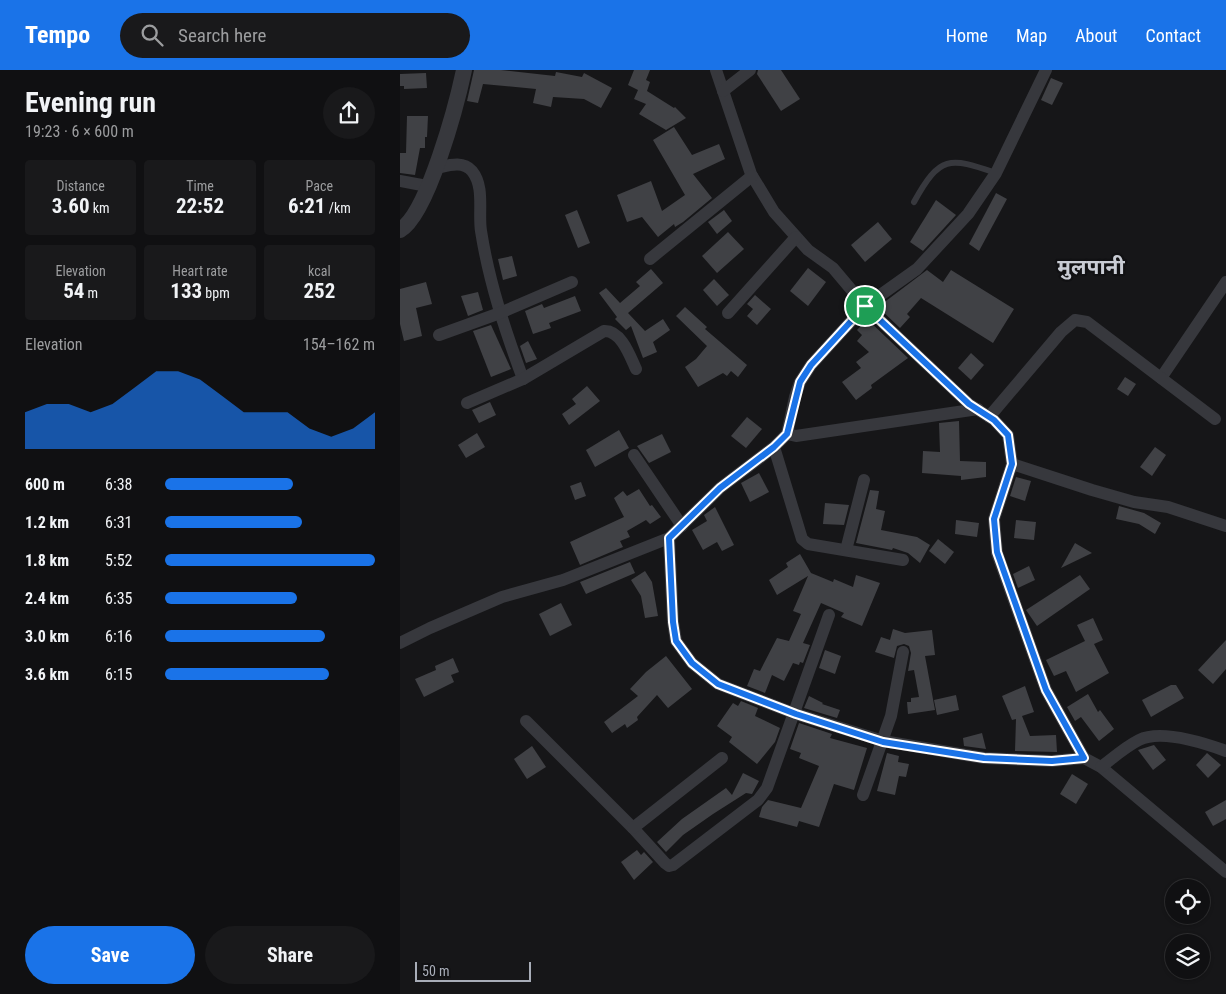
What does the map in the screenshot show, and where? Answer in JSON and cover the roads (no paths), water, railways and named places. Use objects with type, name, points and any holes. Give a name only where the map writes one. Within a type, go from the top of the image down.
[{"type":"street","points":[[400,230],[415,212],[436,168],[454,114],[464,70]]},
{"type":"street","points":[[716,70],[752,176],[774,212],[808,250],[833,268],[865,306],[1008,435],[1012,464],[994,519],[997,552],[1046,690],[1084,758],[1101,767],[1226,872]]},
{"type":"street","points":[[723,91],[750,70]]},
{"type":"street","points":[[400,643],[502,597],[563,580],[669,538],[720,488],[774,447],[787,434],[800,382],[811,365],[865,306],[917,268],[968,214],[996,173],[1046,70]]},
{"type":"street","points":[[436,168],[455,164],[466,166],[473,172],[481,201],[480,226],[485,259],[500,313],[523,378]]},
{"type":"street","points":[[650,259],[752,176]]},
{"type":"street","points":[[400,181],[427,186]]},
{"type":"street","points":[[728,313],[796,237]]},
{"type":"street","points":[[439,335],[500,313],[572,282]]},
{"type":"street","points":[[1161,378],[1226,282]]},
{"type":"street","points":[[989,417],[1042,353],[1075,320],[1087,322],[1215,419]]},
{"type":"street","points":[[467,403],[523,378],[604,331],[614,333],[628,352],[636,369]]},
{"type":"street","points":[[787,434],[796,436],[978,409]]},
{"type":"street","points":[[774,447],[802,539],[808,544],[903,560]]},
{"type":"street","points":[[634,455],[682,526]]},
{"type":"street","points":[[1012,464],[1092,490],[1134,502],[1168,507],[1226,526]]},
{"type":"street","points":[[846,550],[864,480]]},
{"type":"street","points":[[669,538],[673,622],[676,641],[692,663],[718,684],[796,714],[883,742],[992,759],[1052,761],[1084,758]]},
{"type":"street","points":[[526,722],[669,866],[763,794],[773,775],[796,714],[829,615]]},
{"type":"street","points":[[863,795],[891,716],[903,652]]},
{"type":"street","points":[[1101,767],[1141,739],[1173,737],[1195,740],[1226,751]]},
{"type":"street","points":[[633,828],[722,758]]},
{"type":"lane","points":[[914,202],[926,181],[939,168],[952,162],[963,162],[996,173]]},
{"type":"district","name":"मुलपानी","points":[[1091,267]]}]
